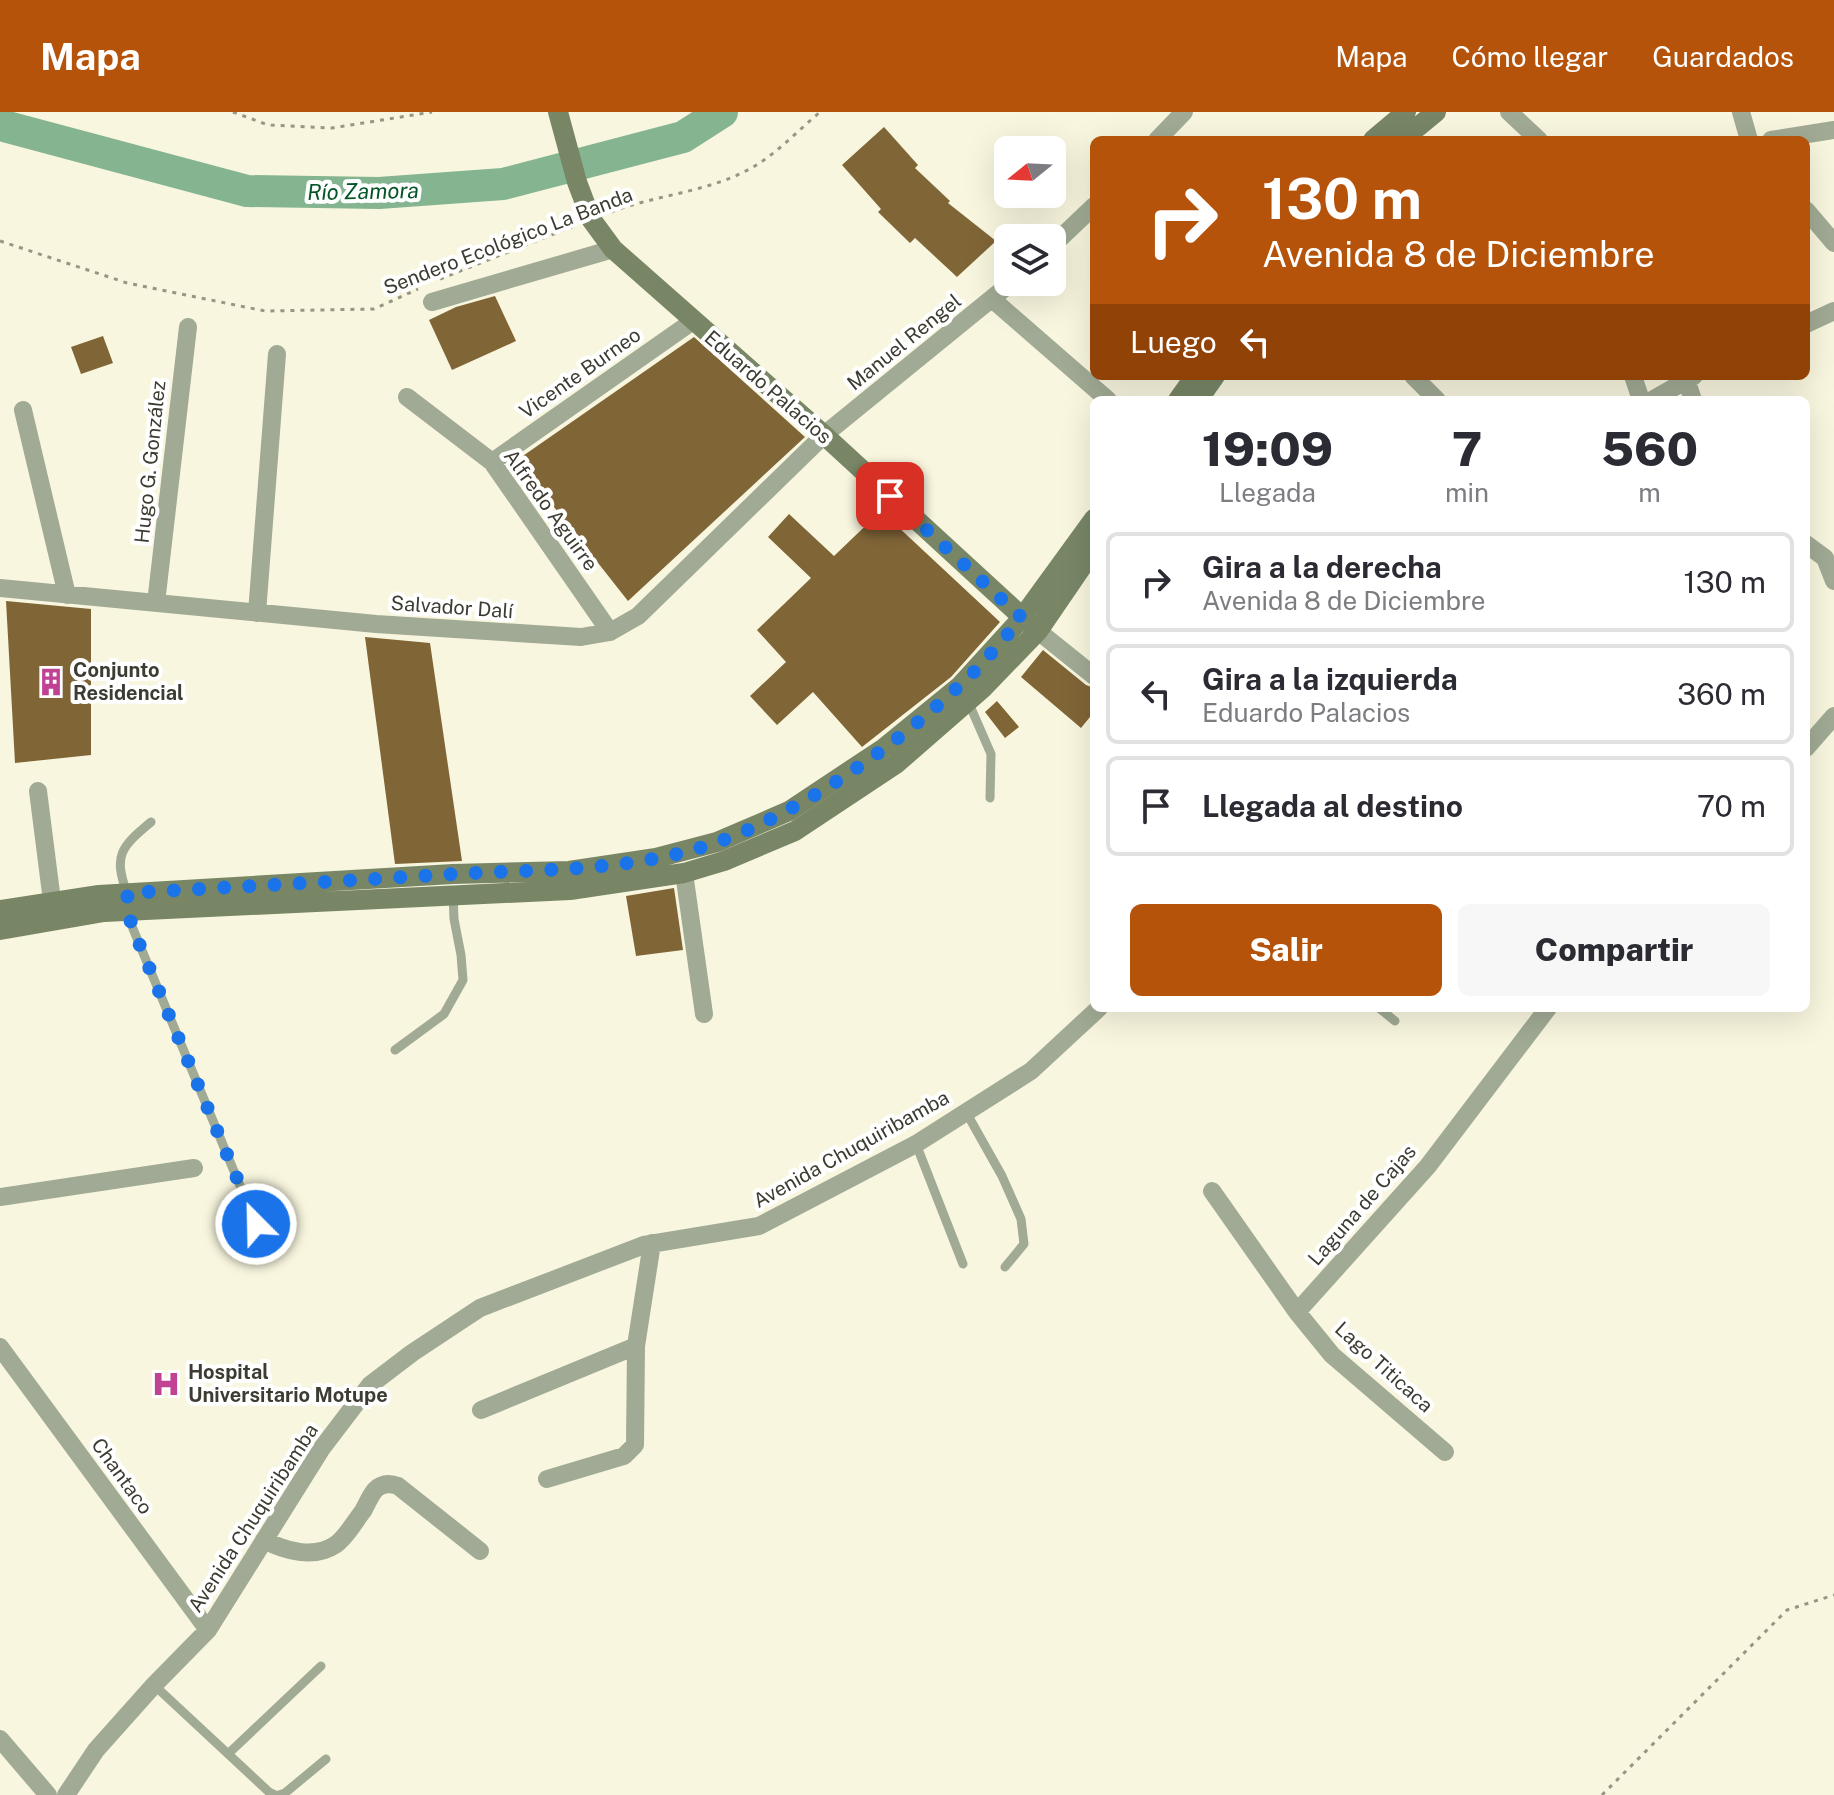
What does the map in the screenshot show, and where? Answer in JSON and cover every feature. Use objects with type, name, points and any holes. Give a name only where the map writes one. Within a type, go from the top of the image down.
[{"type":"main road","points":[[1378,136],[1406,112]]},
{"type":"main road","points":[[1407,136],[1436,112]]},
{"type":"main road","name":"Eduardo Palacios","points":[[559,120],[591,219],[613,249],[824,435],[1030,624]]},
{"type":"main road","points":[[1185,396],[1204,385]]},
{"type":"main road","points":[[1030,624],[1090,526]]},
{"type":"main road","points":[[0,910],[52,901],[453,896],[570,890],[684,873],[724,861],[795,831],[896,764],[1030,624],[1090,554]]},
{"type":"main road","points":[[0,930],[128,902],[453,874],[569,871],[656,858],[717,842],[789,811],[964,694]]},
{"type":"street","points":[[1161,136],[1184,112]]},
{"type":"street","points":[[1509,112],[1535,136]]},
{"type":"street","points":[[1741,112],[1748,136]]},
{"type":"street","points":[[1796,136],[1834,130]]},
{"type":"street","points":[[1066,233],[1090,210]]},
{"type":"street","points":[[1810,215],[1834,243]]},
{"type":"street","points":[[432,302],[613,249]]},
{"type":"street","name":"Manuel Rengel","points":[[824,435],[996,296]]},
{"type":"street","points":[[992,299],[1103,396]]},
{"type":"street","points":[[1810,322],[1834,311]]},
{"type":"street","name":"Vicente Burneo","points":[[492,462],[693,321]]},
{"type":"street","name":"Hugo G. González","points":[[156,603],[188,327]]},
{"type":"street","points":[[257,613],[277,354]]},
{"type":"street","points":[[1417,380],[1433,396]]},
{"type":"street","points":[[1659,396],[1687,380]]},
{"type":"street","name":"Alfredo Aguirre","points":[[407,397],[492,462],[610,632]]},
{"type":"street","points":[[23,410],[67,595]]},
{"type":"street","name":"Salvador Dalí","points":[[0,588],[376,624],[581,637],[610,632],[638,616],[824,435]]},
{"type":"street","points":[[1810,546],[1830,555],[1834,581]]},
{"type":"street","name":"Eduardo Palacios","points":[[1030,624],[1090,673]]},
{"type":"street","points":[[1810,743],[1834,716]]},
{"type":"street","points":[[38,791],[52,901]]},
{"type":"street","points":[[684,873],[704,1014]]},
{"type":"street","name":"Avenida Chuquiribamba","points":[[66,1795],[96,1750],[208,1630],[322,1448],[370,1385],[401,1361],[480,1308],[652,1243],[759,1226],[916,1144],[1031,1071],[1095,1012]]},
{"type":"street","name":"Laguna de Cajas","points":[[1297,1312],[1428,1166],[1540,1012]]},
{"type":"street","points":[[0,1197],[194,1168]]},
{"type":"street","points":[[1212,1191],[1297,1312]]},
{"type":"street","points":[[547,1479],[624,1456],[635,1445],[636,1346],[652,1243]]},
{"type":"street","name":"Lago Titicaca","points":[[1297,1312],[1332,1355],[1445,1452]]},
{"type":"street","points":[[481,1410],[636,1346]]},
{"type":"street","name":"Chantaco","points":[[0,1347],[208,1630]]},
{"type":"street","points":[[264,1540],[280,1548],[305,1553],[337,1544],[376,1488],[388,1483],[398,1486],[480,1551]]},
{"type":"street","points":[[0,1739],[48,1795]]},
{"type":"lane","points":[[964,694],[991,754],[990,798]]},
{"type":"lane","points":[[151,822],[127,842],[121,852],[119,871],[131,924],[256,1224]]},
{"type":"lane","points":[[395,1050],[444,1014],[463,980],[454,919],[453,874]]},
{"type":"lane","points":[[1384,1012],[1395,1021]]},
{"type":"lane","points":[[966,1112],[1021,1219],[1024,1244],[1005,1267]]},
{"type":"lane","points":[[916,1144],[963,1264]]},
{"type":"lane","points":[[228,1754],[321,1666]]},
{"type":"lane","points":[[154,1685],[269,1792],[277,1795],[285,1793],[326,1759]]},
{"type":"path","points":[[233,112],[268,125],[332,128],[432,112]]},
{"type":"path","name":"Sendero Ecológico La Banda","points":[[0,241],[127,283],[265,311],[374,309],[430,283],[591,219],[688,192],[740,173],[758,164],[820,112]]},
{"type":"path","points":[[1602,1795],[1787,1610],[1834,1595]]},
{"type":"building","points":[[884,127],[918,165],[915,168],[950,201],[948,203],[994,239],[994,243],[957,277],[915,238],[910,243],[878,212],[881,209],[842,165]]},
{"type":"building","points":[[495,296],[516,341],[452,370],[429,320],[456,307]]},
{"type":"building","points":[[103,336],[113,363],[81,374],[71,347]]},
{"type":"building","points":[[694,337],[805,437],[628,601],[517,460]]},
{"type":"building","points":[[881,511],[1000,622],[951,677],[862,747],[813,692],[777,725],[750,696],[786,662],[757,630],[811,578],[768,537],[789,514],[834,556]]},
{"type":"building","name":"Conjunto Residencial","points":[[6,601],[91,609],[91,755],[15,763]]},
{"type":"building","points":[[365,637],[430,643],[462,861],[395,864]]},
{"type":"building","points":[[1043,650],[1090,686],[1090,717],[1081,728],[1021,677]]},
{"type":"building","points":[[997,701],[1019,727],[1005,738],[985,712]]},
{"type":"building","points":[[674,888],[683,950],[636,956],[626,896]]},
{"type":"waterway","name":"Río Zamora","points":[[0,125],[247,191],[379,193],[503,184],[683,137],[722,112]]},
{"type":"place","name":"Conjunto Residencial","points":[[51,682]]},
{"type":"place","name":"Hospital Universitario Motupe","points":[[166,1384]]},
{"type":"route","points":[[256,1224],[131,924],[127,893],[453,874],[569,871],[656,858],[699,847],[789,811],[884,748],[960,686],[1022,618],[890,496]]}]
